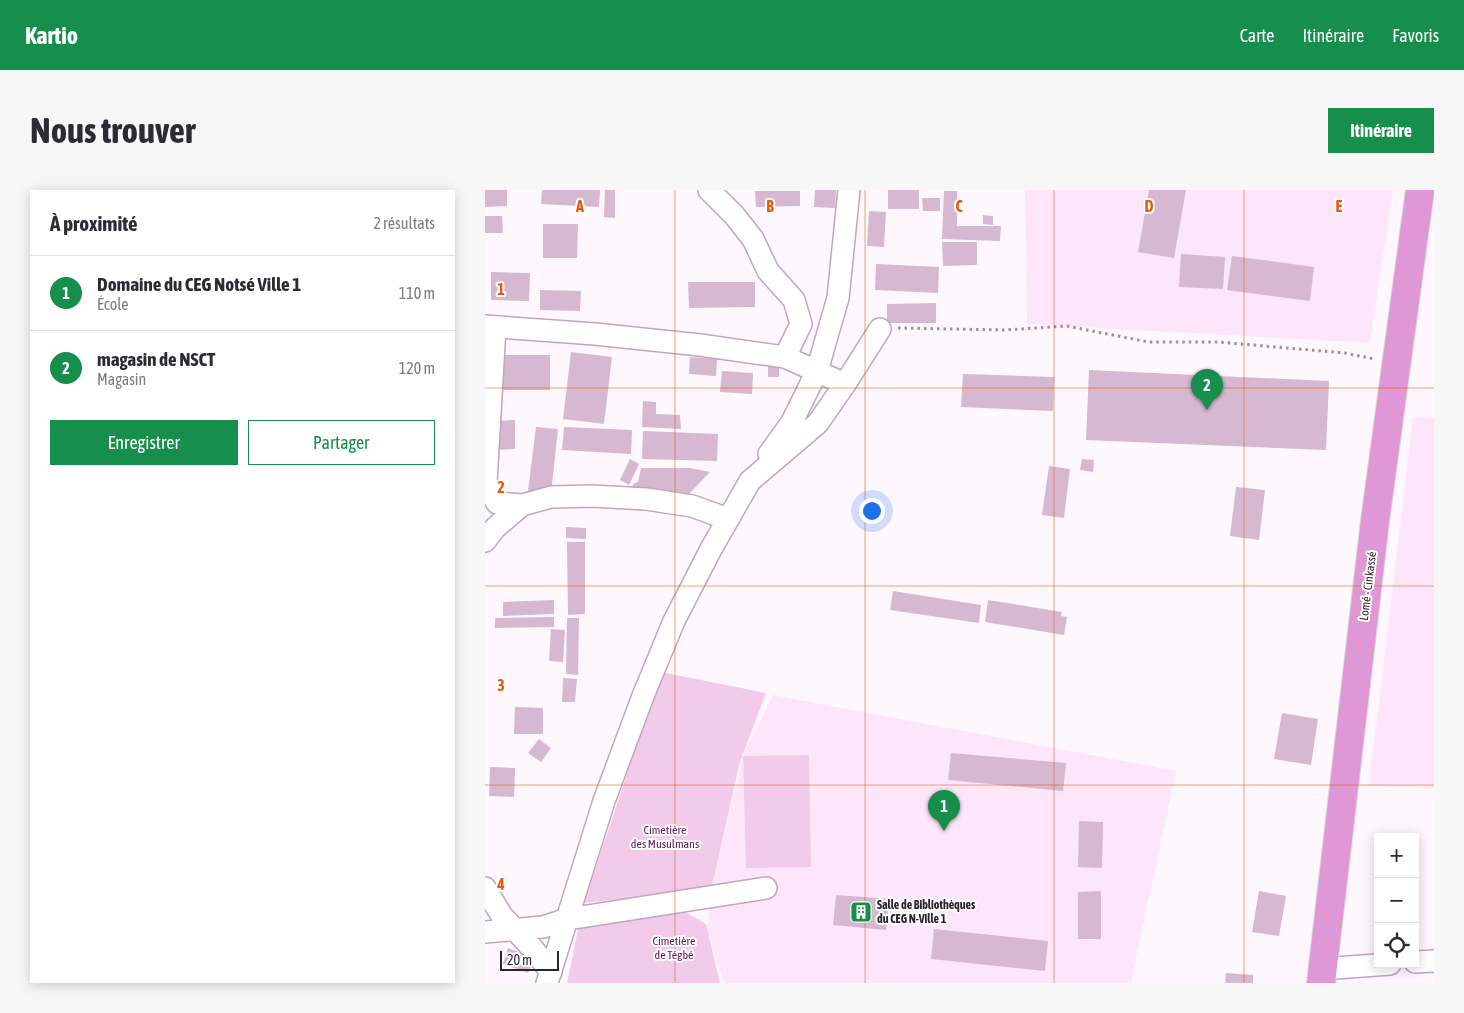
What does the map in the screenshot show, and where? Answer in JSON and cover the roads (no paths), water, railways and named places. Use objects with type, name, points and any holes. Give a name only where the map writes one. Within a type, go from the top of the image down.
[{"type":"highway","name":"Lomé - Cinkassé","points":[[1321,976],[1374,531],[1420,190]]},
{"type":"street","points":[[709,190],[734,215],[753,239],[768,271],[793,300],[801,324],[785,357]]},
{"type":"street","points":[[549,978],[604,801],[643,696],[674,621],[728,519],[750,481],[792,422],[817,371],[839,298],[849,190]]},
{"type":"street","points":[[728,519],[692,506],[646,499],[592,496],[551,497],[522,505],[497,503],[486,483],[490,326],[691,344],[785,357],[845,384]]},
{"type":"street","points":[[750,481],[818,423],[880,329]]},
{"type":"street","points":[[485,541],[495,528],[522,505]]},
{"type":"street","points":[[485,888],[502,916],[533,949],[549,978]]},
{"type":"street","points":[[485,932],[543,927],[568,919],[766,888]]},
{"type":"street","points":[[1419,962],[1434,961]]},
{"type":"street","points":[[1321,976],[1374,967]]},
{"type":"place","name":"magasin de NSCT","points":[[1207,410]]},
{"type":"place","name":"Domaine du CEG Notsé Ville 1","points":[[944,831]]},
{"type":"place","name":"Salle de Bibliothèques du CEG N-Ville 1","points":[[861,912]]},
{"type":"park label","name":"Cimetière des Musulmans","points":[[665,837]]},
{"type":"park label","name":"Cimetière de Tégbé","points":[[674,948]]}]
